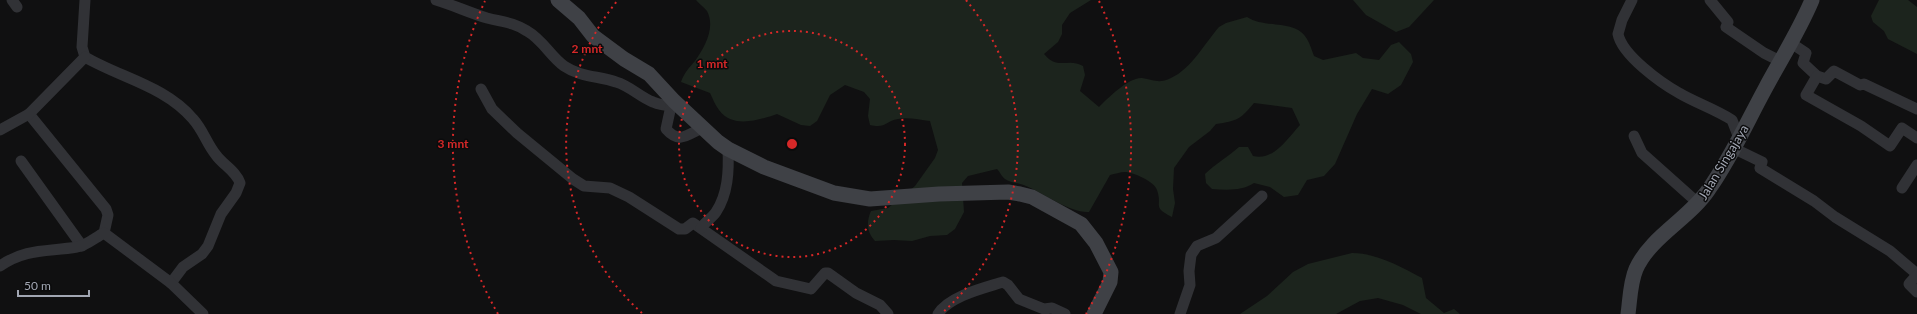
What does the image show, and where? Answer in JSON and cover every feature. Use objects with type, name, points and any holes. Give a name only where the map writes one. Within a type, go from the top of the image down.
[{"type":"street","points":[[85,0],[82,47],[85,57],[153,88],[184,109],[199,127],[219,159],[238,178],[238,188],[221,214],[208,246],[202,254],[183,267],[171,283]]},
{"type":"street","points":[[436,0],[457,6],[487,18],[506,20],[528,31],[546,46],[565,67],[581,74],[616,82],[636,91],[652,102],[676,107]]},
{"type":"street","points":[[558,0],[579,18],[593,36],[624,59],[649,74],[676,107],[728,149],[764,167],[834,193],[870,199],[939,194],[1008,192],[1032,197],[1081,224],[1096,243],[1111,272],[1110,282],[1094,314]]},
{"type":"street","points":[[1632,0],[1622,20],[1618,34],[1628,52],[1650,72],[1679,93],[1732,120],[1736,143],[1762,162],[1760,168],[1814,201],[1835,218],[1890,251],[1917,275],[1909,284],[1917,292]]},
{"type":"street","points":[[1710,0],[1728,22],[1726,27],[1764,53],[1780,61]]},
{"type":"street","name":"Jalan Singajaya","points":[[1628,314],[1632,280],[1636,268],[1649,250],[1667,231],[1698,204],[1709,190],[1791,43],[1812,0]]},
{"type":"street","points":[[1791,43],[1806,53],[1803,63],[1817,76],[1826,80],[1834,71],[1860,85],[1864,84],[1917,109]]},
{"type":"street","points":[[0,130],[29,114],[85,57]]},
{"type":"street","points":[[1817,76],[1806,95],[1860,126],[1890,146],[1902,128],[1917,138]]},
{"type":"street","points":[[481,89],[492,109],[517,133],[584,186],[610,188],[629,197],[679,229],[685,229],[693,224],[701,228],[751,265],[776,281],[811,289],[825,273],[828,273],[856,293],[880,305],[888,314]]},
{"type":"street","points":[[676,107],[666,124],[666,130],[669,133],[677,138],[682,138],[702,128]]},
{"type":"street","points":[[0,266],[29,252],[82,246],[104,232],[108,215],[106,209],[29,114]]},
{"type":"street","points":[[1634,136],[1642,153],[1698,204]]},
{"type":"street","points":[[701,228],[715,214],[723,196],[728,178],[728,149]]},
{"type":"street","points":[[21,161],[82,246]]},
{"type":"street","points":[[1902,188],[1917,165]]},
{"type":"street","points":[[1180,314],[1190,285],[1188,271],[1191,255],[1197,246],[1216,238],[1262,196]]},
{"type":"street","points":[[104,232],[171,283],[204,314]]},
{"type":"street","points":[[938,314],[946,305],[991,284],[1003,282],[1008,285],[1019,299],[1044,309],[1052,308],[1065,314]]},
{"type":"shaded area","points":[[696,0],[1091,0],[1070,13],[1062,25],[1062,34],[1058,42],[1044,54],[1054,62],[1073,63],[1083,66],[1085,75],[1080,91],[1099,107],[1125,84],[1131,81],[1142,78],[1163,81],[1178,74],[1191,62],[1219,27],[1226,23],[1247,17],[1262,23],[1288,26],[1296,29],[1307,39],[1314,56],[1323,60],[1356,53],[1363,58],[1379,60],[1391,45],[1399,42],[1411,54],[1413,62],[1401,85],[1388,94],[1372,89],[1357,114],[1335,164],[1324,176],[1307,180],[1298,195],[1284,197],[1270,187],[1254,183],[1239,189],[1229,190],[1212,189],[1206,183],[1205,174],[1239,147],[1248,147],[1253,156],[1261,157],[1267,155],[1280,148],[1300,125],[1292,108],[1254,103],[1242,116],[1229,122],[1216,124],[1210,131],[1189,147],[1174,168],[1173,189],[1175,203],[1172,217],[1160,208],[1159,196],[1155,187],[1143,178],[1129,172],[1121,172],[1110,175],[1089,212],[1066,206],[1033,189],[1007,180],[997,169],[968,176],[962,183],[964,212],[955,229],[947,235],[930,236],[912,241],[875,241],[870,234],[868,227],[868,219],[871,211],[888,208],[915,186],[935,158],[938,150],[930,121],[902,118],[879,126],[870,125],[868,116],[870,99],[864,92],[845,85],[830,95],[817,121],[810,126],[801,125],[777,114],[762,119],[746,121],[739,121],[725,116],[715,104],[710,93],[681,82],[685,73],[702,50],[710,31],[707,11]]},
{"type":"shaded area","points":[[1353,0],[1434,0],[1409,27],[1396,32],[1366,15]]},
{"type":"shaded area","points":[[1879,0],[1908,0],[1917,7],[1917,54],[1888,39],[1884,31],[1873,22],[1871,16]]},
{"type":"shaded area","points":[[1352,253],[1371,255],[1380,258],[1422,278],[1426,298],[1444,313],[1454,309],[1460,314],[1421,314],[1403,305],[1378,298],[1360,301],[1336,314],[1240,314],[1267,296],[1293,272],[1308,264]]}]
